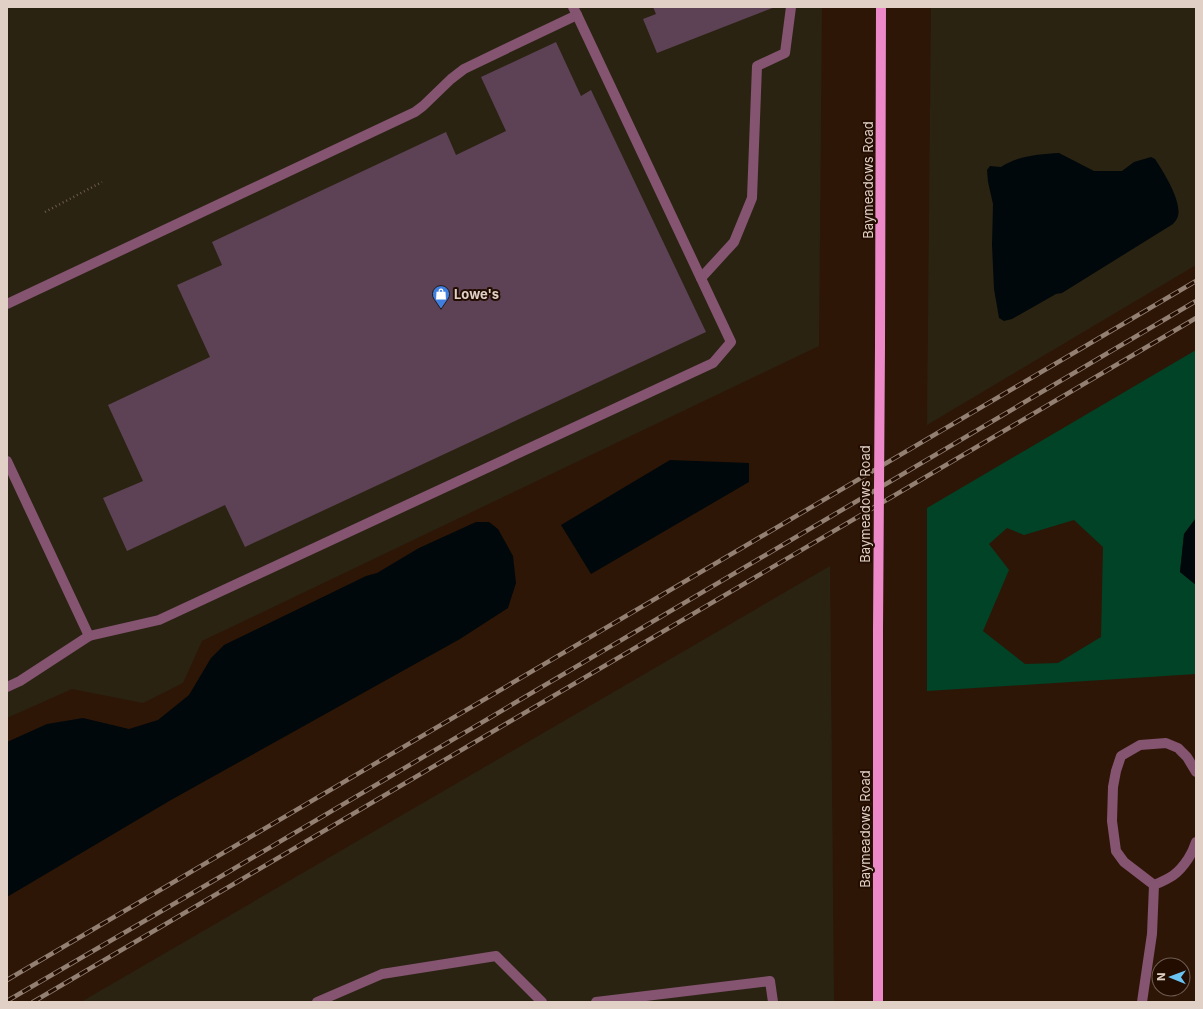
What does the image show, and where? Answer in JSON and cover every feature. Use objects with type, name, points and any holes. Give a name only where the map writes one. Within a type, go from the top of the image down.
[{"type":"main road","name":"Baymeadows Road","points":[[878,1002],[878,630],[882,7]]},
{"type":"street","points":[[701,278],[734,242],[752,198],[757,66],[785,53],[791,7]]},
{"type":"street","points":[[7,304],[415,112],[464,69],[575,11],[731,342],[713,363],[159,620],[89,636],[20,681],[7,687]]},
{"type":"street","points":[[7,461],[89,636]]},
{"type":"street","points":[[1154,885],[1124,862],[1116,851],[1112,821],[1113,787],[1116,771],[1122,756],[1140,745],[1166,743],[1178,748],[1187,757],[1195,769]]},
{"type":"street","points":[[1154,885],[1168,879],[1181,870],[1194,849],[1196,842]]},
{"type":"street","points":[[1142,1002],[1152,934],[1154,885]]},
{"type":"street","points":[[317,1002],[382,974],[496,956],[542,1002]]},
{"type":"street","points":[[596,1002],[770,981],[773,1002]]},
{"type":"path","points":[[45,212],[102,182]]},
{"type":"shaded area","points":[[7,7],[822,7],[819,346],[202,641],[183,683],[143,703],[72,689],[7,718]]},
{"type":"shaded area","points":[[931,7],[1196,7],[1196,265],[927,425]]},
{"type":"shaded area","points":[[1059,153],[1094,171],[1122,171],[1134,162],[1151,157],[1155,159],[1167,178],[1175,195],[1178,216],[1173,224],[1062,293],[1056,294],[1012,319],[1004,321],[999,318],[994,289],[992,245],[993,204],[987,170],[990,166],[1001,167],[1014,160],[1028,156]]},
{"type":"shaded area","points":[[670,460],[749,463],[749,482],[591,574],[561,525]]},
{"type":"shaded area","points":[[1196,518],[1196,585],[1180,572],[1184,534]]},
{"type":"shaded area","points":[[476,522],[489,522],[498,529],[513,556],[516,583],[508,608],[460,639],[171,800],[7,897],[7,742],[47,724],[83,718],[129,729],[158,720],[189,695],[211,658],[224,645],[366,576],[377,573],[419,548]]},
{"type":"shaded area","points":[[830,566],[834,1002],[81,1002]]},
{"type":"green space","points":[[1196,350],[1196,518],[1184,534],[1180,572],[1196,585],[1196,674],[927,691],[927,508]],"holes":[[[1074,520],[1103,547],[1101,637],[1058,663],[1025,664],[983,631],[1009,570],[989,544],[1007,528],[1024,535]]]},
{"type":"building","points":[[653,7],[775,7],[657,53],[643,19],[656,14]]},
{"type":"building","name":"Lowe's","points":[[556,42],[581,96],[591,90],[706,332],[245,547],[225,505],[127,551],[103,498],[143,481],[108,405],[210,357],[177,285],[222,265],[212,242],[446,132],[456,155],[506,131],[481,77]]},
{"type":"railway","points":[[7,980],[1196,281]]},
{"type":"railway","points":[[7,1001],[1196,301]]},
{"type":"railway","points":[[33,1002],[1196,318]]},
{"type":"place","name":"Lowe's","points":[[441,309]]}]
